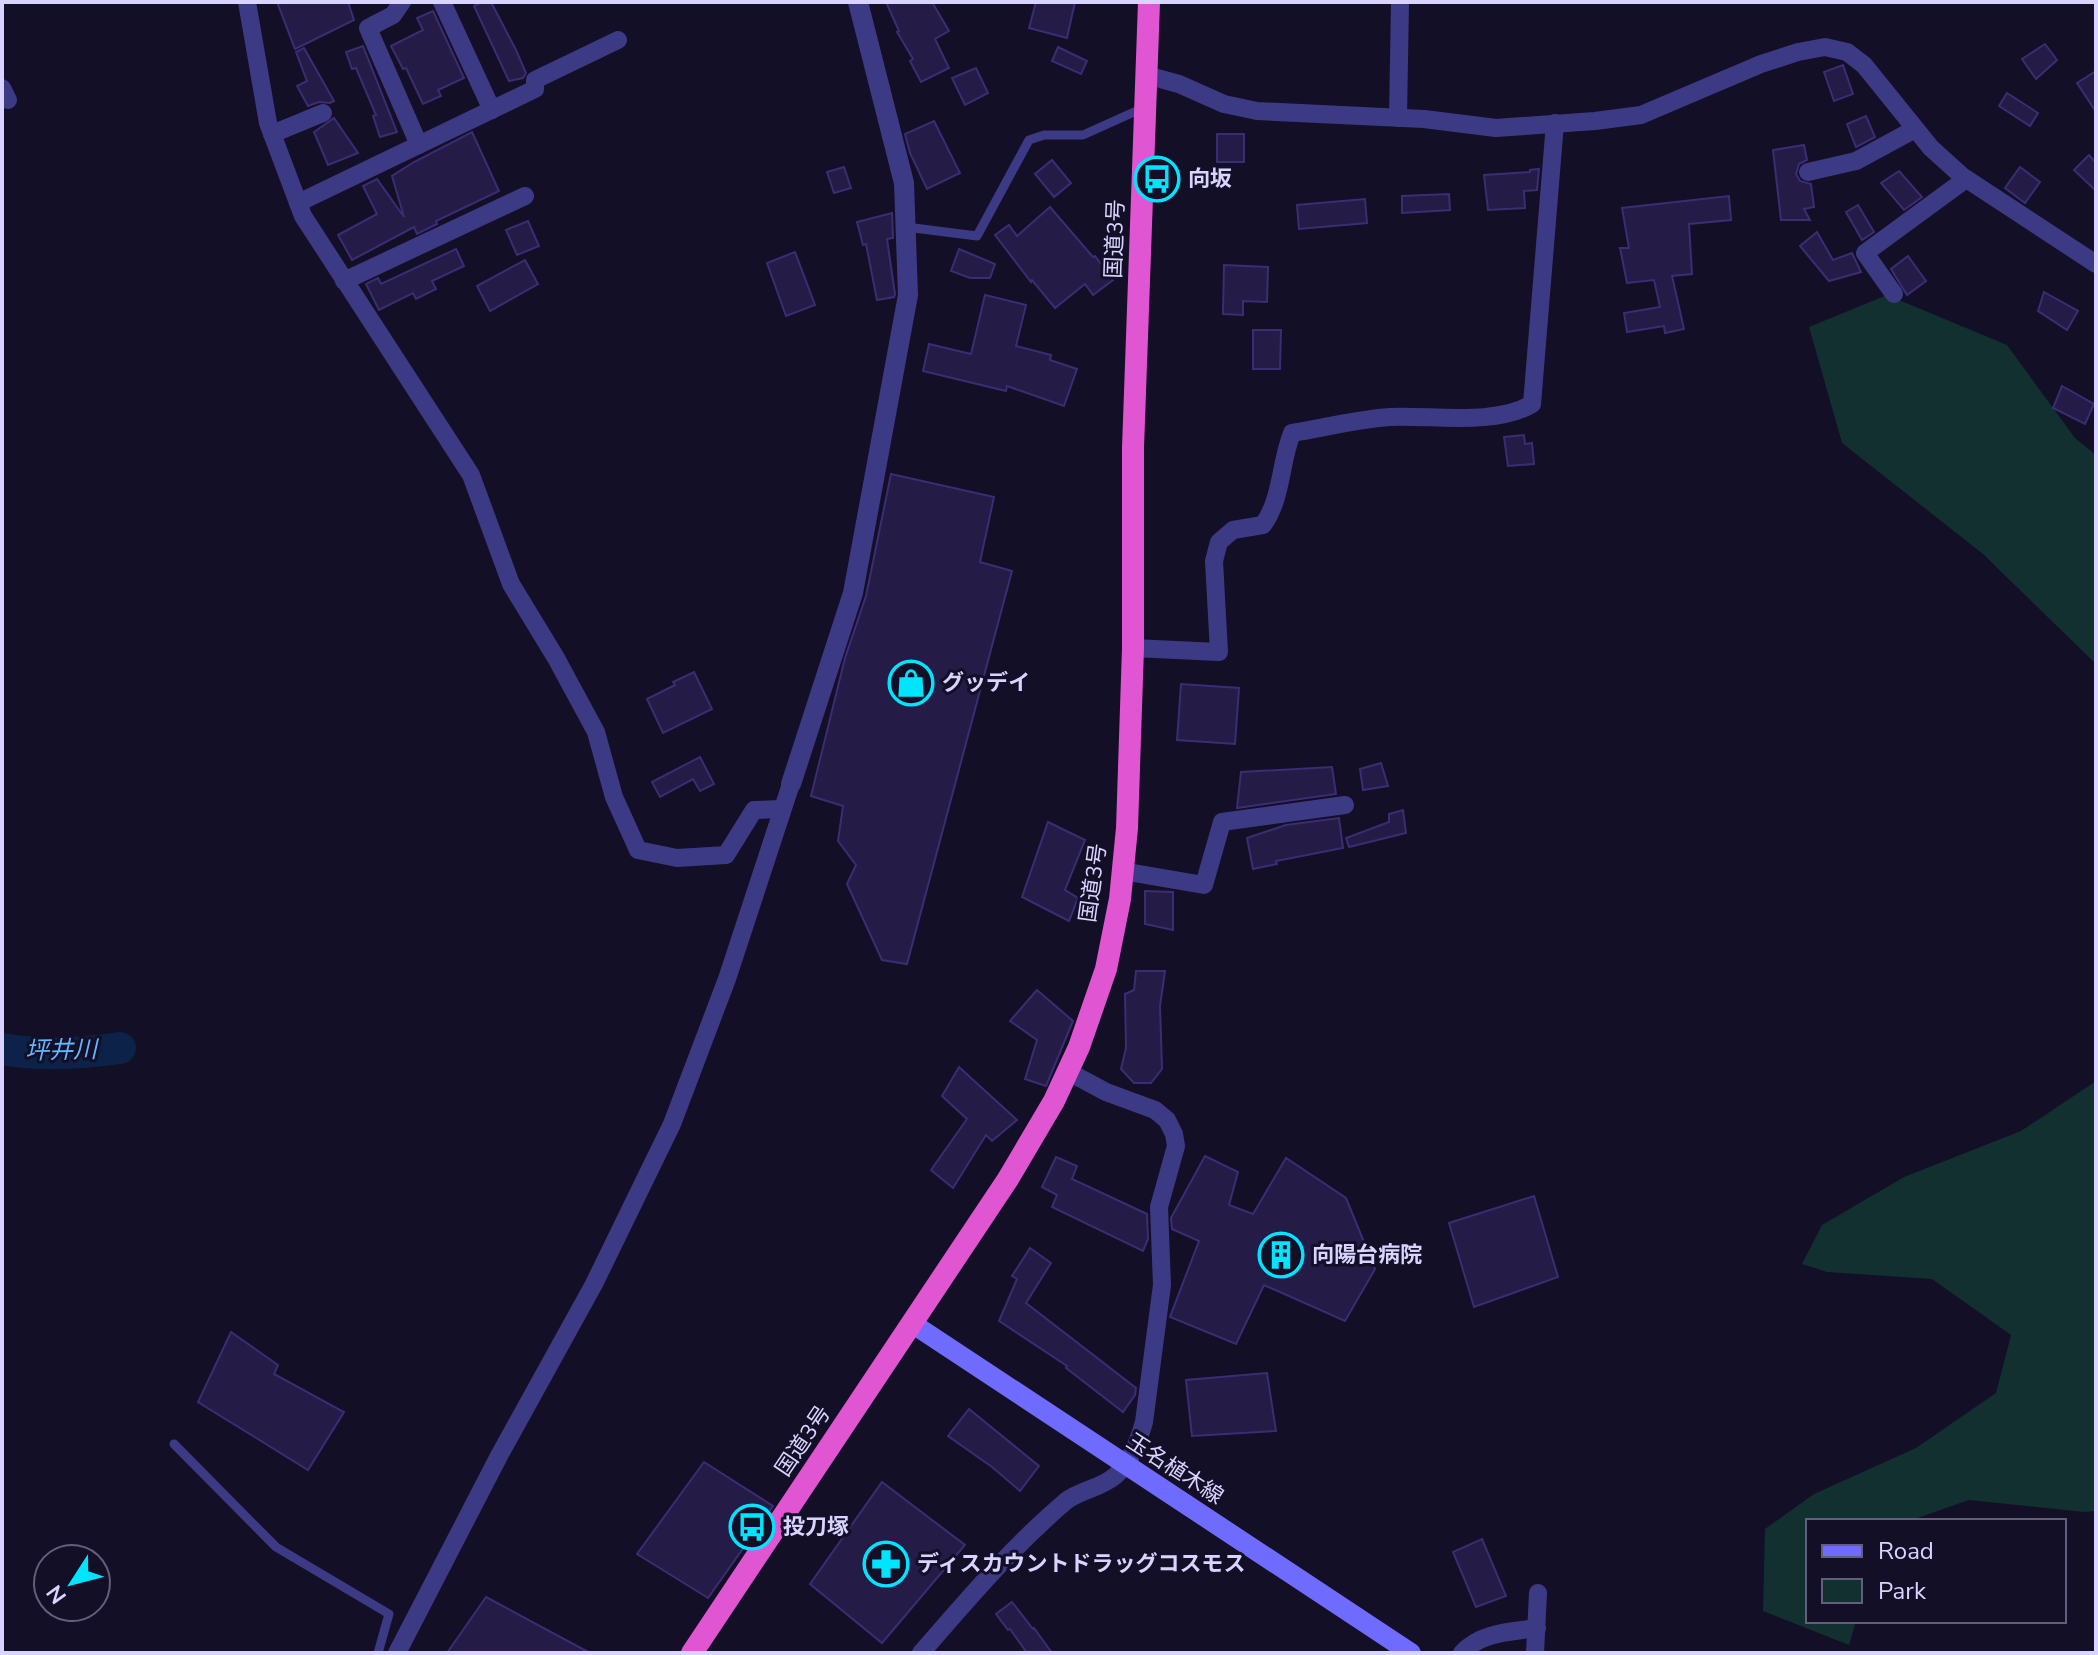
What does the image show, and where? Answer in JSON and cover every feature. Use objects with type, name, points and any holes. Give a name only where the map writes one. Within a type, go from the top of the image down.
[{"type":"highway","name":"国道3号","points":[[692,1653],[1008,1179],[1054,1101],[1106,969],[1120,899],[1127,828],[1133,648],[1133,448],[1149,2]]},
{"type":"main road","name":"玉名植木線","points":[[913,1324],[1411,1653]]},
{"type":"street","points":[[247,2],[268,123],[303,216],[471,475],[511,584],[596,732],[614,797],[638,850],[677,858],[726,855],[754,810],[782,809]]},
{"type":"street","points":[[402,2],[393,15],[368,28],[419,145]]},
{"type":"street","points":[[442,2],[492,110]]},
{"type":"street","points":[[397,1653],[500,1454],[594,1284],[672,1124],[727,979],[853,593],[908,295],[904,183],[858,2]]},
{"type":"street","points":[[1398,118],[1400,2]]},
{"type":"street","points":[[298,203],[535,89],[535,80],[618,40]]},
{"type":"street","points":[[1146,75],[1179,84],[1224,104],[1257,111],[1398,118],[1496,128],[1641,115],[1761,64],[1825,47],[1847,52],[1864,65],[1931,148],[1966,179],[2096,264]]},
{"type":"street","points":[[272,134],[323,113]]},
{"type":"street","points":[[1133,648],[1219,652],[1214,561],[1219,542],[1233,530],[1263,525],[1273,512],[1285,450],[1292,433],[1388,417],[1488,416],[1521,410],[1532,404],[1555,123]]},
{"type":"street","points":[[1808,172],[1856,161],[1915,129]]},
{"type":"street","points":[[1894,294],[1865,253],[1966,179]]},
{"type":"street","points":[[344,281],[525,196]]},
{"type":"street","points":[[1122,871],[1204,885],[1222,822],[1345,805]]},
{"type":"street","points":[[921,1653],[1032,1531],[1076,1494],[1116,1476],[1137,1443],[1144,1422],[1162,1285],[1159,1207],[1176,1146],[1174,1134],[1167,1120],[1155,1110],[1106,1092],[1067,1071]]},
{"type":"street","points":[[1535,1653],[1538,1593]]},
{"type":"street","points":[[1462,1653],[1489,1635],[1537,1628]]},
{"type":"lane","points":[[905,227],[977,236],[1029,140],[1044,135],[1083,135],[1146,106]]},
{"type":"lane","points":[[174,1444],[276,1547],[389,1614],[378,1653]]},
{"type":"green space","points":[[1887,295],[2007,345],[2075,438],[2096,455],[2096,664],[1983,554],[1842,443],[1809,327]]},
{"type":"green space","points":[[2096,1081],[2096,1511],[1969,1500],[1915,1519],[1806,1519],[1806,1623],[1855,1623],[1849,1645],[1763,1611],[1765,1529],[1814,1494],[1916,1448],[1996,1393],[2011,1335],[1932,1279],[1827,1272],[1802,1264],[1822,1225],[1904,1177],[2021,1131]]},
{"type":"building","points":[[277,2],[348,2],[354,20],[295,49]]},
{"type":"building","points":[[491,2],[526,73],[523,78],[509,81],[474,6]]},
{"type":"building","points":[[886,2],[932,2],[949,31],[935,39],[949,68],[921,82]]},
{"type":"building","points":[[1036,2],[1075,2],[1067,38],[1029,28]]},
{"type":"building","points":[[433,11],[464,78],[438,90],[441,96],[423,104],[406,68],[403,69],[391,46],[423,30],[417,18]]},
{"type":"building","points":[[2045,44],[2057,60],[2036,79],[2022,59]]},
{"type":"building","points":[[363,46],[397,132],[380,137],[373,116],[376,115],[346,52]]},
{"type":"building","points":[[1058,47],[1087,61],[1081,74],[1052,61]]},
{"type":"building","points":[[304,48],[334,101],[308,106],[297,86],[307,81],[296,52]]},
{"type":"building","points":[[1843,65],[1853,94],[1834,101],[1824,72]]},
{"type":"building","points":[[976,68],[988,93],[965,105],[952,78]]},
{"type":"building","points":[[2096,71],[2096,112],[2077,83]]},
{"type":"building","points":[[2007,93],[2038,113],[2030,126],[1999,106]]},
{"type":"building","points":[[1866,116],[1875,137],[1856,147],[1847,124]]},
{"type":"building","points":[[334,118],[358,153],[328,165],[314,132]]},
{"type":"building","points":[[934,121],[960,173],[927,189],[910,153],[905,134]]},
{"type":"building","points":[[472,132],[499,191],[436,221],[437,224],[417,234],[414,227],[352,260],[338,235],[377,214],[363,186],[377,179],[404,217],[392,176]]},
{"type":"building","points":[[1217,134],[1244,134],[1244,162],[1217,162]]},
{"type":"building","points":[[1804,145],[1807,160],[1799,164],[1796,174],[1800,181],[1811,184],[1814,207],[1804,209],[1810,220],[1781,220],[1773,150]]},
{"type":"building","points":[[2089,155],[2096,163],[2096,191],[2074,170]]},
{"type":"building","points":[[1052,160],[1071,183],[1054,197],[1035,174]]},
{"type":"building","points":[[844,167],[851,188],[834,193],[827,172]]},
{"type":"building","points":[[2020,167],[2040,182],[2025,203],[2005,188]]},
{"type":"building","points":[[1539,169],[1537,190],[1524,191],[1525,208],[1488,210],[1484,175]]},
{"type":"building","points":[[1899,171],[1922,197],[1904,210],[1881,183]]},
{"type":"building","points":[[1449,194],[1450,210],[1402,213],[1402,196]]},
{"type":"building","points":[[1729,196],[1731,220],[1689,224],[1692,274],[1672,276],[1684,329],[1665,333],[1664,326],[1627,332],[1624,313],[1660,307],[1654,280],[1627,283],[1620,248],[1629,248],[1622,208]]},
{"type":"building","points":[[1365,199],[1367,223],[1299,229],[1297,205]]},
{"type":"building","points":[[1858,205],[1874,232],[1862,240],[1846,212]]},
{"type":"building","points":[[1050,207],[1113,280],[1093,295],[1085,284],[1055,308],[995,235],[1009,225],[1017,236]]},
{"type":"building","points":[[892,213],[893,238],[887,239],[895,294],[894,297],[877,300],[866,244],[863,245],[857,222]]},
{"type":"building","points":[[528,221],[539,246],[517,255],[506,230]]},
{"type":"building","points":[[1817,232],[1833,260],[1852,253],[1861,272],[1829,281],[1800,246]]},
{"type":"building","points":[[456,249],[464,266],[432,281],[436,289],[416,299],[413,293],[379,310],[366,284],[378,278],[381,284]]},
{"type":"building","points":[[959,249],[995,264],[990,278],[970,278],[951,271]]},
{"type":"building","points":[[795,252],[815,305],[786,316],[767,263]]},
{"type":"building","points":[[1908,256],[1926,281],[1907,295],[1891,269]]},
{"type":"building","points":[[525,260],[538,284],[490,311],[477,286]]},
{"type":"building","points":[[1224,265],[1268,267],[1267,302],[1243,301],[1243,315],[1223,314]]},
{"type":"building","points":[[2044,292],[2078,311],[2067,330],[2038,311]]},
{"type":"building","points":[[985,295],[1026,305],[1016,346],[1051,355],[1050,360],[1077,369],[1064,406],[1007,386],[1006,391],[923,371],[929,344],[971,354]]},
{"type":"building","points":[[1253,330],[1281,330],[1280,369],[1253,369]]},
{"type":"building","points":[[2062,386],[2094,404],[2085,424],[2053,408]]},
{"type":"building","points":[[1524,435],[1525,444],[1532,443],[1534,464],[1508,466],[1504,437]]},
{"type":"building","name":"グッデイ","points":[[891,474],[994,497],[980,562],[1012,571],[907,964],[882,960],[847,884],[856,865],[838,841],[843,806],[811,796],[845,658],[866,596]]},
{"type":"building","points":[[694,672],[712,709],[663,733],[647,699]]},
{"type":"building","points":[[1181,684],[1239,688],[1235,744],[1177,740]]},
{"type":"building","points":[[700,757],[714,784],[700,791],[693,779],[660,797],[652,782]]},
{"type":"building","points":[[1381,763],[1388,786],[1363,790],[1360,769]]},
{"type":"building","points":[[1332,767],[1336,794],[1237,808],[1241,772]]},
{"type":"building","points":[[1403,810],[1406,833],[1349,847],[1346,838],[1389,822],[1389,814]]},
{"type":"building","points":[[1339,818],[1343,848],[1276,861],[1277,864],[1253,869],[1247,838],[1286,825]]},
{"type":"building","points":[[1048,822],[1085,840],[1065,890],[1078,898],[1069,921],[1022,897]]},
{"type":"building","points":[[1145,891],[1173,892],[1173,930],[1145,924]]},
{"type":"building","points":[[1136,971],[1165,971],[1160,1006],[1162,1069],[1151,1083],[1134,1083],[1121,1069],[1126,1048],[1125,994],[1134,990]]},
{"type":"building","points":[[1037,990],[1073,1021],[1046,1086],[1025,1079],[1037,1040],[1010,1021]]},
{"type":"building","points":[[959,1067],[1017,1120],[992,1141],[986,1135],[953,1188],[931,1170],[967,1119],[942,1096]]},
{"type":"building","name":"向陽台病院","points":[[1205,1156],[1238,1172],[1229,1205],[1253,1214],[1286,1158],[1346,1198],[1375,1269],[1345,1321],[1264,1285],[1236,1344],[1170,1317],[1199,1241],[1172,1229],[1171,1218]]},
{"type":"building","points":[[1056,1157],[1077,1166],[1072,1179],[1147,1214],[1148,1239],[1143,1251],[1052,1207],[1057,1195],[1042,1187]]},
{"type":"building","points":[[1534,1196],[1558,1277],[1474,1307],[1449,1223]]},
{"type":"building","points":[[1030,1248],[1051,1263],[1026,1303],[1136,1388],[1135,1395],[1123,1412],[1067,1366],[999,1321],[1017,1279],[1012,1276]]},
{"type":"building","points":[[231,1332],[278,1365],[274,1374],[344,1412],[308,1470],[198,1402]]},
{"type":"building","points":[[1267,1373],[1276,1431],[1192,1436],[1186,1380]]},
{"type":"building","points":[[969,1409],[1039,1466],[1020,1491],[948,1436]]},
{"type":"building","points":[[704,1462],[773,1506],[708,1598],[637,1554]]},
{"type":"building","name":"ディスカウントドラッグコスモス","points":[[882,1482],[965,1545],[882,1643],[810,1584]]},
{"type":"building","points":[[1482,1539],[1506,1596],[1476,1607],[1453,1552]]},
{"type":"building","points":[[486,1597],[590,1653],[447,1653]]},
{"type":"building","points":[[1012,1602],[1052,1653],[1027,1653],[1008,1630],[996,1614]]},
{"type":"waterway","name":"坪井川","points":[[2,1049],[61,1053],[120,1048]]},
{"type":"place","name":"向坂","points":[[1157,179]]},
{"type":"place","name":"グッデイ","points":[[911,683]]},
{"type":"place","name":"向陽台病院","points":[[1281,1255]]},
{"type":"place","name":"投刀塚","points":[[752,1527]]},
{"type":"place","name":"ディスカウントドラッグコスモス","points":[[886,1564]]}]
